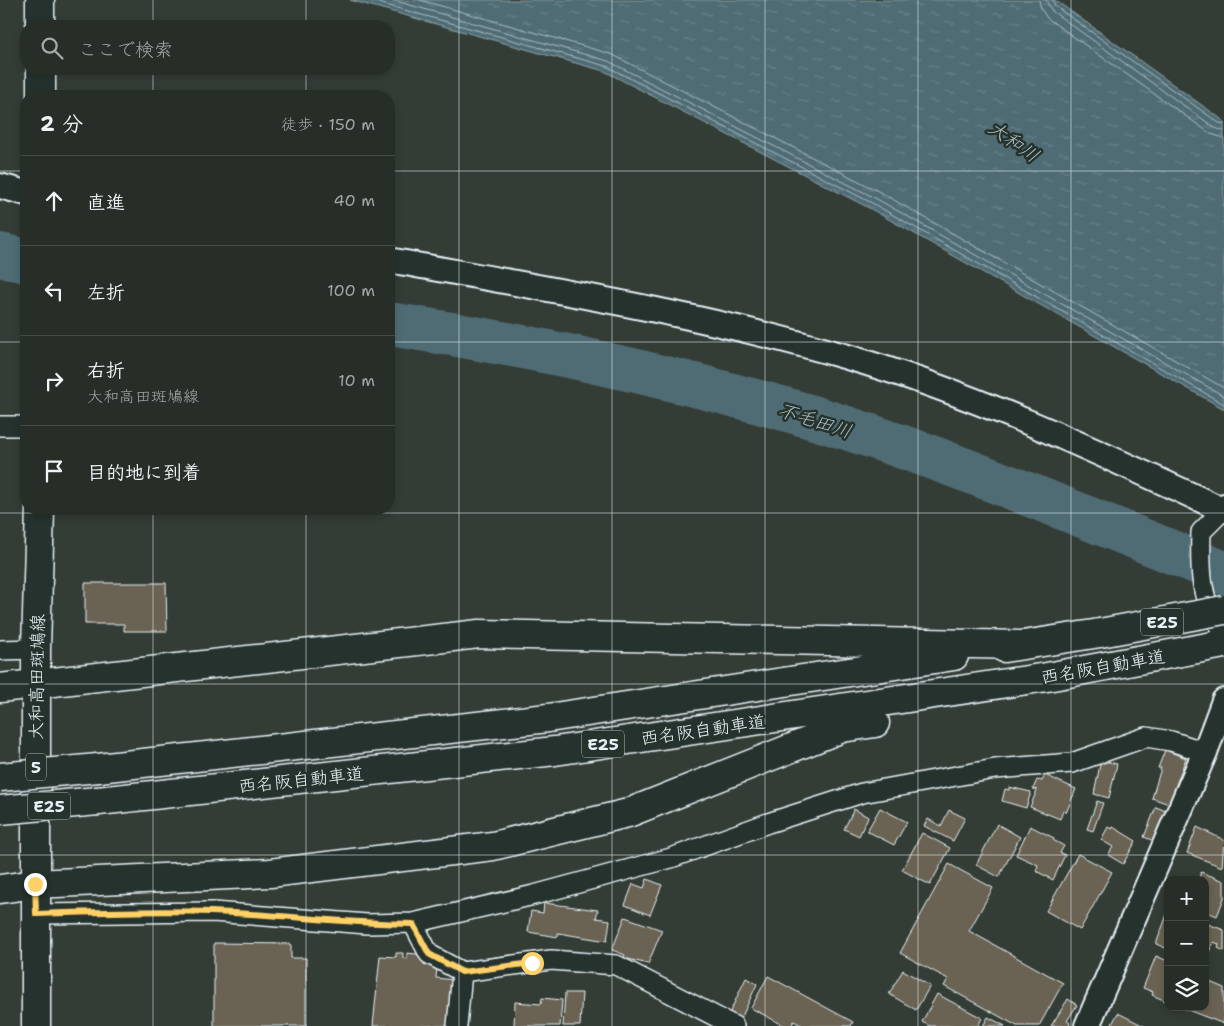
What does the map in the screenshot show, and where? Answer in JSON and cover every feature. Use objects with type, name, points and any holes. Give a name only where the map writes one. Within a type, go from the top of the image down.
[{"type":"main road","points":[[40,0],[40,20]]},
{"type":"main road","points":[[41,75],[41,90]]},
{"type":"main road","name":"大和高田斑鳩線","points":[[36,1026],[36,649],[40,515]]},
{"type":"main road","name":"西名阪自動車道","points":[[0,777],[98,768],[548,718],[1100,633],[1224,610]]},
{"type":"main road","points":[[0,688],[479,634],[1021,645]]},
{"type":"main road","name":"西名阪自動車道","points":[[0,810],[555,751],[1047,677],[1224,644]]},
{"type":"main road","points":[[0,889],[35,884],[270,873],[493,846],[628,813],[842,728],[955,710],[1047,677]]},
{"type":"street","points":[[0,186],[20,191]]},
{"type":"street","points":[[395,261],[676,315],[845,356],[944,389],[1081,445],[1224,510],[1201,532],[1200,576],[1214,620],[1224,630]]},
{"type":"street","points":[[0,426],[20,426]]},
{"type":"street","points":[[0,650],[36,649]]},
{"type":"street","points":[[1087,1026],[1205,752],[1224,702]]},
{"type":"street","points":[[36,914],[133,911],[213,912],[368,924],[413,924],[534,895],[671,858],[768,823],[862,793],[995,769],[1072,763],[1146,737],[1171,741],[1205,752]]},
{"type":"street","points":[[413,924],[429,954],[462,972],[551,960],[616,965],[734,1026]]},
{"type":"street","points":[[457,1026],[462,972]]},
{"type":"water","name":"大和川","points":[[350,0],[1055,0],[1224,121],[1224,409],[869,208],[604,71]]},
{"type":"building","points":[[85,583],[166,583],[167,631],[124,631],[124,624],[85,624]]},
{"type":"building","points":[[1165,750],[1186,758],[1169,804],[1152,798],[1161,768],[1158,768]]},
{"type":"building","points":[[1101,760],[1117,764],[1109,798],[1094,794]]},
{"type":"building","points":[[1045,775],[1076,789],[1066,813],[1063,811],[1060,819],[1030,807],[1037,790],[1033,789],[1037,780],[1042,781]]},
{"type":"building","points":[[1009,787],[1031,792],[1026,808],[1002,801],[1005,789],[1009,790]]},
{"type":"building","points":[[1097,801],[1103,803],[1093,831],[1087,829]]},
{"type":"building","points":[[1156,807],[1166,811],[1154,841],[1144,837]]},
{"type":"building","points":[[880,808],[907,822],[894,845],[867,831]]},
{"type":"building","points":[[854,809],[868,817],[859,836],[844,829]]},
{"type":"building","points":[[949,810],[965,818],[953,841],[924,826],[928,819],[941,826]]},
{"type":"building","points":[[997,824],[1020,837],[999,877],[976,865]]},
{"type":"building","points":[[1030,826],[1054,838],[1053,840],[1064,846],[1060,853],[1065,855],[1053,880],[1036,871],[1038,865],[1016,855]]},
{"type":"building","points":[[1108,827],[1112,829],[1113,827],[1136,841],[1123,864],[1108,855],[1113,847],[1101,840]]},
{"type":"building","points":[[1197,827],[1224,840],[1222,867],[1187,853]]},
{"type":"building","points":[[922,833],[950,848],[930,885],[902,870]]},
{"type":"building","points":[[1078,854],[1112,872],[1080,930],[1046,911]]},
{"type":"building","points":[[949,864],[993,888],[969,931],[1063,983],[1039,1026],[1017,1026],[944,986],[948,979],[900,953]]},
{"type":"building","points":[[1201,872],[1224,881],[1224,898],[1217,916],[1209,913],[1209,876],[1200,876]]},
{"type":"building","points":[[647,879],[662,885],[650,915],[625,905],[633,884],[644,888]]},
{"type":"building","points":[[544,903],[598,910],[596,918],[610,920],[607,941],[558,933],[558,937],[528,932],[531,911],[543,913]]},
{"type":"building","points":[[625,917],[662,930],[648,964],[624,958],[625,955],[612,950]]},
{"type":"building","points":[[1164,923],[1164,947],[1156,944]]},
{"type":"building","points":[[1209,924],[1224,930],[1224,951],[1218,948],[1219,944],[1213,942],[1209,952]]},
{"type":"building","points":[[214,943],[291,944],[291,958],[306,958],[306,1026],[214,1026]]},
{"type":"building","points":[[396,953],[403,953],[403,958],[407,959],[407,953],[425,955],[424,965],[437,966],[436,978],[454,980],[450,1026],[373,1026],[380,956],[396,957]]},
{"type":"building","points":[[1156,956],[1164,959],[1164,1000],[1152,995],[1153,992],[1143,988]]},
{"type":"building","points":[[903,970],[930,986],[916,1010],[889,994]]},
{"type":"building","points":[[768,976],[853,1022],[851,1026],[803,1026],[794,1021],[791,1026],[785,1026],[751,1008]]},
{"type":"building","points":[[746,978],[757,984],[740,1021],[728,1016]]},
{"type":"building","points":[[1209,982],[1224,988],[1224,1024],[1190,1011],[1209,1011]]},
{"type":"building","points":[[565,993],[582,993],[580,1026],[563,1026]]},
{"type":"building","points":[[937,994],[982,1018],[978,1026],[930,1026],[922,1022]]},
{"type":"building","points":[[542,998],[562,1000],[560,1026],[514,1026],[515,1002],[541,1004]]},
{"type":"building","points":[[1068,999],[1077,1005],[1067,1021],[1070,1023],[1069,1026],[1051,1026]]},
{"type":"building","points":[[1118,1013],[1144,1026],[1115,1026],[1112,1024]]},
{"type":"building","points":[[988,1017],[1005,1026],[983,1026]]},
{"type":"waterway","name":"不毛田川","points":[[0,255],[20,260]]},
{"type":"waterway","name":"不毛田川","points":[[395,325],[540,350],[640,372],[788,410],[844,427],[953,465],[1224,573]]},
{"type":"route","points":[[35,884],[36,914],[133,911],[213,912],[368,924],[413,924],[429,954],[462,972],[532,963]]}]
